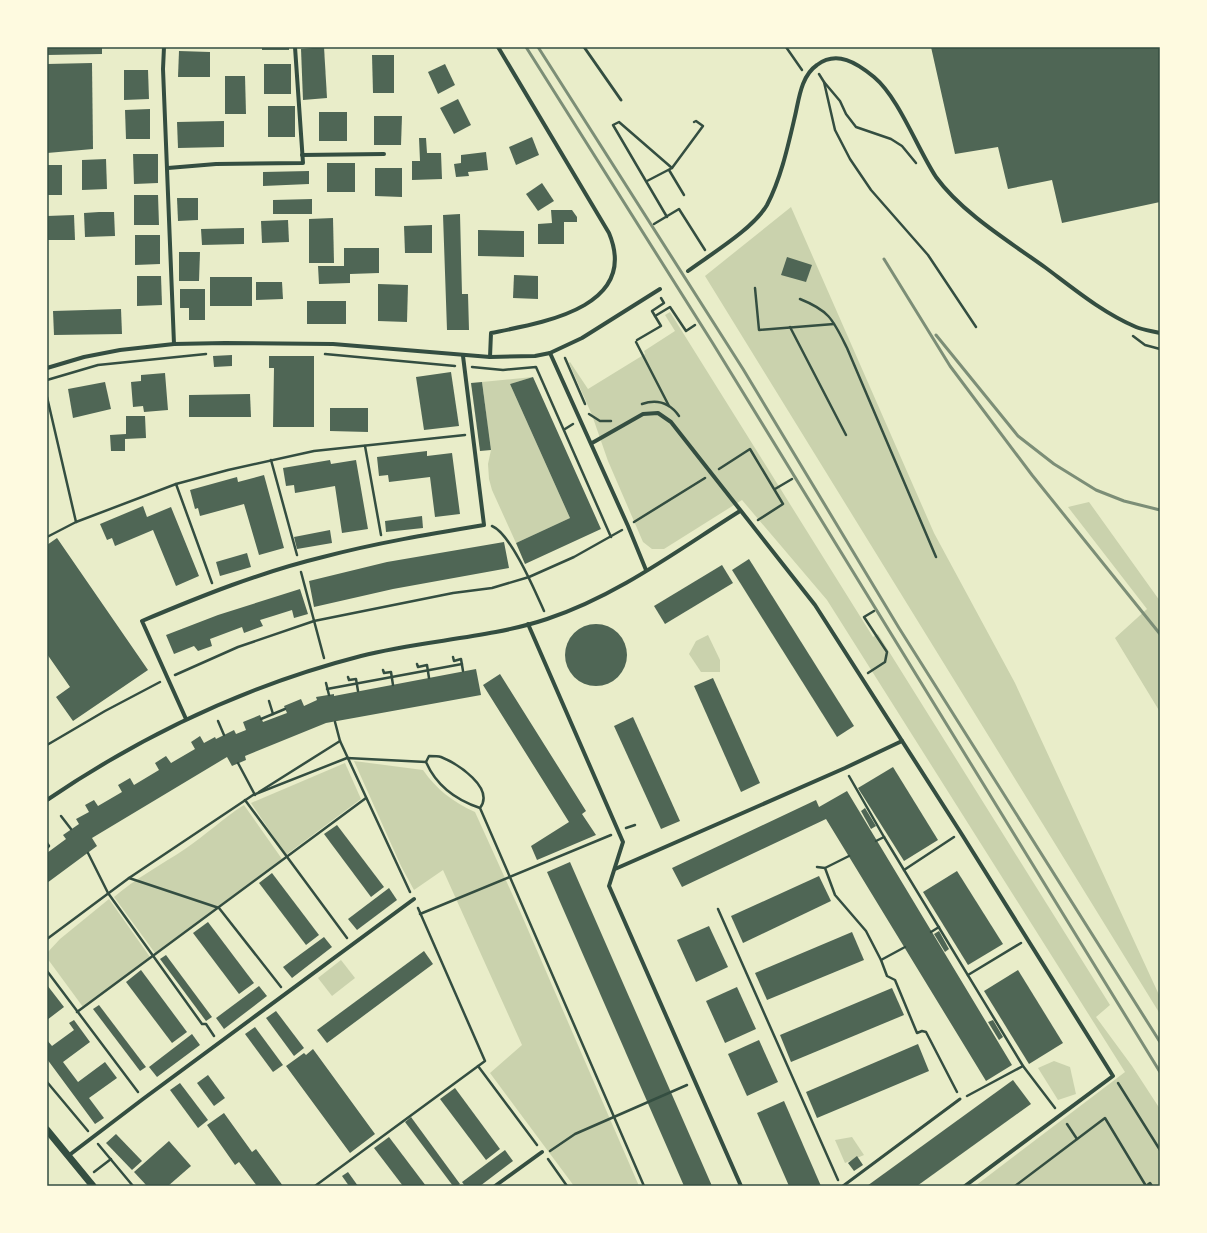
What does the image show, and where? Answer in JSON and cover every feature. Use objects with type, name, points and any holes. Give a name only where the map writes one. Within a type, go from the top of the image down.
[{"type":"street","points":[[164,47],[163,69],[174,344]]},
{"type":"street","points":[[168,168],[216,164],[303,163],[296,47]]},
{"type":"street","points":[[490,357],[491,333],[562,317],[591,301],[602,292],[609,281],[615,268],[616,256],[614,245],[609,233],[498,47]]},
{"type":"street","points":[[688,271],[751,224],[766,207],[777,182],[799,96],[806,77],[814,66],[822,61],[836,57],[848,60],[867,71],[875,78],[888,93],[937,178],[970,211],[999,234],[1108,312],[1136,327],[1160,333]]},
{"type":"street","points":[[302,155],[384,154]]},
{"type":"street","points":[[47,368],[84,357],[120,350],[174,344],[276,342],[326,344],[462,356],[516,358],[550,353],[582,338],[660,289]]},
{"type":"street","points":[[550,353],[592,443],[646,570]]},
{"type":"street","points":[[186,719],[142,621],[215,591],[322,557],[383,543],[484,525],[462,356]]},
{"type":"street","points":[[592,443],[643,414],[658,413],[671,422],[814,605],[961,832],[1113,1076],[965,1186]]},
{"type":"street","points":[[47,800],[73,782],[186,719],[246,693],[305,672],[354,658],[398,648],[488,634],[548,618],[610,592],[740,511]]},
{"type":"street","points":[[528,624],[623,842],[609,886],[741,1186]]},
{"type":"street","points":[[615,869],[845,768],[902,741]]},
{"type":"street","points":[[68,1156],[414,899]]},
{"type":"street","points":[[47,1130],[93,1186]]},
{"type":"street","points":[[495,1186],[542,1152]]},
{"type":"lane","points":[[584,47],[621,100]]},
{"type":"lane","points":[[843,1186],[960,1099]]},
{"type":"path","points":[[786,47],[806,77]]},
{"type":"path","points":[[814,66],[824,82],[835,130],[850,159],[871,190],[928,255],[976,327]]},
{"type":"path","points":[[647,181],[672,168],[703,126],[696,120],[694,122]]},
{"type":"path","points":[[667,217],[613,125],[619,122],[672,168]]},
{"type":"path","points":[[669,170],[684,196]]},
{"type":"path","points":[[654,224],[679,209],[709,256]]},
{"type":"path","points":[[755,288],[760,330],[835,324]]},
{"type":"path","points":[[800,299],[823,310],[835,324],[847,348],[936,557]]},
{"type":"path","points":[[662,300],[664,303],[652,311],[661,326],[636,341],[669,406],[683,421]]},
{"type":"path","points":[[655,316],[670,307],[686,331],[695,325]]},
{"type":"path","points":[[790,327],[846,435]]},
{"type":"path","points":[[47,380],[98,365],[211,354]]},
{"type":"path","points":[[323,354],[503,370],[536,367],[612,536]]},
{"type":"path","points":[[565,358],[590,416],[600,421],[612,421],[617,418]]},
{"type":"path","points":[[47,397],[76,522]]},
{"type":"path","points":[[638,405],[651,401],[662,402],[669,406]]},
{"type":"path","points":[[47,537],[76,522],[176,484],[289,455],[471,434]]},
{"type":"path","points":[[364,446],[383,543]]},
{"type":"path","points":[[712,474],[750,449],[783,504],[751,524]]},
{"type":"path","points":[[775,489],[792,479]]},
{"type":"path","points":[[176,484],[215,591]]},
{"type":"path","points":[[484,525],[493,526],[505,535],[528,576],[548,618]]},
{"type":"path","points":[[47,745],[105,710],[168,678],[238,647],[314,621],[438,596],[492,588],[528,576]]},
{"type":"path","points":[[862,678],[885,662],[886,652],[864,617],[874,611]]},
{"type":"path","points":[[454,657],[454,661],[461,659],[463,671]]},
{"type":"path","points":[[418,664],[418,667],[426,666],[429,678]]},
{"type":"path","points":[[327,689],[462,664]]},
{"type":"path","points":[[383,670],[384,673],[391,672],[393,684]]},
{"type":"path","points":[[348,677],[349,680],[356,680],[358,691]]},
{"type":"path","points":[[326,683],[329,695]]},
{"type":"path","points":[[268,701],[273,714]]},
{"type":"path","points":[[261,718],[285,709]]},
{"type":"path","points":[[218,721],[224,735]]},
{"type":"path","points":[[335,722],[340,741],[347,758]]},
{"type":"path","points":[[47,939],[129,878],[245,800],[340,741]]},
{"type":"path","points":[[426,762],[429,756],[440,757],[459,767],[476,781],[484,794],[484,803],[480,808]]},
{"type":"path","points":[[254,795],[347,758],[426,762]]},
{"type":"path","points":[[426,762],[431,773],[440,784],[457,798],[480,808],[508,877],[644,1186]]},
{"type":"path","points":[[238,763],[254,795]]},
{"type":"path","points":[[845,768],[884,837],[1023,1066],[1060,1115]]},
{"type":"path","points":[[77,1012],[366,798]]},
{"type":"path","points":[[245,800],[286,858],[352,944]]},
{"type":"path","points":[[61,816],[71,829]]},
{"type":"path","points":[[420,914],[635,825]]},
{"type":"path","points":[[904,870],[961,832]]},
{"type":"path","points":[[876,841],[884,837]]},
{"type":"path","points":[[47,843],[49,846],[47,848]]},
{"type":"path","points":[[88,853],[108,893],[202,1024],[206,1024],[219,1043]]},
{"type":"path","points":[[817,867],[825,868],[849,856]]},
{"type":"path","points":[[825,868],[835,895],[866,931],[881,960],[887,976],[895,980],[917,1033],[922,1031],[926,1032],[960,1099],[1023,1066]]},
{"type":"path","points":[[129,878],[219,908],[286,993]]},
{"type":"path","points":[[718,909],[840,1186]]},
{"type":"path","points":[[931,932],[939,928]]},
{"type":"path","points":[[968,975],[1027,939]]},
{"type":"path","points":[[881,960],[905,947]]},
{"type":"path","points":[[47,971],[143,1099]]},
{"type":"path","points":[[315,1186],[485,1060]]},
{"type":"path","points":[[478,1066],[542,1152]]},
{"type":"path","points":[[1113,1076],[1160,1150]]},
{"type":"path","points":[[567,1186],[544,1154],[575,1134],[695,1082]]},
{"type":"path","points":[[1015,1186],[1105,1118],[1146,1186],[1150,1183],[1152,1186]]},
{"type":"path","points":[[1067,1124],[1077,1139]]},
{"type":"path","points":[[86,1178],[111,1159]]},
{"type":"green space","points":[[791,207],[934,533],[1015,683],[1160,997],[1160,1014],[705,276]]},
{"type":"green space","points":[[670,312],[873,637],[878,634],[1110,1005],[1096,1017],[1132,1066],[1160,1109],[1160,1186],[975,1186],[1125,1072],[827,600],[742,500],[664,549],[652,549],[643,542],[608,461],[592,415],[569,363],[570,362],[588,389],[645,354],[644,351],[675,331],[665,315]]},
{"type":"green space","points":[[533,377],[510,384],[570,518],[516,543],[492,490],[489,479],[488,464],[491,450],[482,382]]},
{"type":"green space","points":[[1089,502],[1160,601],[1160,712],[1115,638],[1147,609],[1068,507]]},
{"type":"green space","points":[[708,635],[720,660],[720,672],[701,672],[689,654],[696,641]]},
{"type":"green space","points":[[354,761],[423,770],[434,784],[446,795],[475,812],[519,909],[639,1186],[574,1186],[490,1073],[522,1045],[443,870],[414,890],[401,866]]},
{"type":"green space","points":[[345,763],[361,799],[286,855],[251,803]]},
{"type":"green space","points":[[244,805],[282,859],[155,953],[114,897],[122,890],[193,844]]},
{"type":"green space","points":[[109,899],[150,957],[83,1007],[47,958],[47,953],[60,939]]},
{"type":"green space","points":[[341,960],[355,978],[332,996],[318,978]]},
{"type":"green space","points":[[1054,1061],[1070,1067],[1076,1094],[1058,1100],[1038,1068]]},
{"type":"green space","points":[[852,1137],[864,1155],[845,1163],[835,1140]]},
{"type":"building","points":[[47,47],[102,47],[102,54],[47,55]]},
{"type":"building","points":[[262,47],[289,47],[289,50],[262,50]]},
{"type":"building","points":[[324,47],[327,98],[303,100],[301,49]]},
{"type":"building","points":[[931,47],[1159,47],[1160,202],[1062,223],[1052,180],[1008,189],[998,147],[955,154]]},
{"type":"building","points":[[179,51],[210,52],[210,77],[178,77]]},
{"type":"building","points":[[372,55],[394,55],[394,93],[373,93]]},
{"type":"building","points":[[92,63],[93,149],[47,153],[47,64]]},
{"type":"building","points":[[264,64],[291,64],[291,94],[264,94]]},
{"type":"building","points":[[445,64],[455,85],[438,94],[428,72]]},
{"type":"building","points":[[124,70],[148,70],[149,99],[124,100]]},
{"type":"building","points":[[225,76],[245,76],[246,114],[225,114]]},
{"type":"building","points":[[458,99],[471,125],[454,134],[440,108]]},
{"type":"building","points":[[268,106],[295,106],[295,137],[268,137]]},
{"type":"building","points":[[150,109],[150,139],[126,139],[125,110]]},
{"type":"building","points":[[319,112],[347,112],[347,141],[319,141]]},
{"type":"building","points":[[374,116],[402,116],[401,145],[374,145]]},
{"type":"building","points":[[224,121],[224,147],[178,148],[177,122]]},
{"type":"building","points":[[532,137],[539,155],[516,165],[509,147]]},
{"type":"building","points":[[419,138],[426,138],[427,153],[441,153],[442,179],[412,180],[412,161],[420,161]]},
{"type":"building","points":[[486,152],[488,170],[468,172],[469,176],[456,177],[454,164],[461,163],[461,155]]},
{"type":"building","points":[[133,154],[158,154],[158,183],[134,184]]},
{"type":"building","points":[[106,159],[107,189],[82,190],[82,160]]},
{"type":"building","points":[[327,163],[355,163],[355,192],[327,192]]},
{"type":"building","points":[[47,165],[62,165],[62,195],[47,195]]},
{"type":"building","points":[[375,168],[402,168],[402,197],[375,196]]},
{"type":"building","points":[[309,171],[309,184],[263,186],[263,172]]},
{"type":"building","points":[[542,183],[554,201],[538,211],[526,194]]},
{"type":"building","points":[[134,195],[158,195],[159,225],[134,225]]},
{"type":"building","points":[[177,198],[198,198],[198,220],[178,221]]},
{"type":"building","points":[[312,199],[312,214],[273,214],[273,200]]},
{"type":"building","points":[[551,210],[572,210],[577,217],[577,222],[564,222],[564,244],[538,244],[538,224],[552,223]]},
{"type":"building","points":[[114,212],[115,236],[85,237],[84,213]]},
{"type":"building","points":[[460,214],[462,294],[468,294],[469,330],[447,330],[443,215]]},
{"type":"building","points":[[74,215],[75,240],[47,240],[47,216]]},
{"type":"building","points":[[333,218],[334,263],[309,263],[309,219]]},
{"type":"building","points":[[288,220],[289,242],[262,243],[261,221]]},
{"type":"building","points":[[432,225],[432,253],[405,253],[404,226]]},
{"type":"building","points":[[244,228],[244,244],[202,245],[201,229]]},
{"type":"building","points":[[478,230],[524,231],[524,257],[478,256]]},
{"type":"building","points":[[135,235],[160,235],[160,264],[135,265]]},
{"type":"building","points":[[344,248],[379,248],[379,273],[350,274],[350,283],[319,284],[318,266],[344,266]]},
{"type":"building","points":[[179,252],[200,252],[199,281],[179,281]]},
{"type":"building","points":[[787,257],[812,265],[806,282],[781,275]]},
{"type":"building","points":[[514,275],[538,276],[538,299],[513,298]]},
{"type":"building","points":[[137,276],[161,276],[162,305],[137,306]]},
{"type":"building","points":[[210,277],[252,277],[252,306],[210,306]]},
{"type":"building","points":[[256,282],[282,282],[283,299],[256,300]]},
{"type":"building","points":[[378,284],[408,285],[407,322],[378,321]]},
{"type":"building","points":[[180,289],[205,289],[205,320],[189,320],[189,308],[180,308]]},
{"type":"building","points":[[307,301],[346,301],[346,324],[307,324]]},
{"type":"building","points":[[121,309],[122,334],[54,335],[53,311]]},
{"type":"building","points":[[232,355],[232,366],[214,367],[213,356]]},
{"type":"building","points":[[269,356],[314,356],[314,427],[273,427],[274,368],[269,368]]},
{"type":"building","points":[[451,372],[459,426],[424,430],[416,377]]},
{"type":"building","points":[[165,373],[168,410],[144,412],[143,406],[133,407],[131,382],[141,381],[141,375]]},
{"type":"building","points":[[533,377],[601,529],[525,564],[516,543],[570,518],[510,384]]},
{"type":"building","points":[[105,382],[111,409],[73,418],[68,389]]},
{"type":"building","points":[[482,382],[491,450],[480,451],[471,383]]},
{"type":"building","points":[[250,394],[251,417],[189,417],[189,395]]},
{"type":"building","points":[[330,408],[368,408],[368,432],[330,431]]},
{"type":"building","points":[[126,416],[145,416],[146,438],[125,439],[125,451],[111,451],[110,435],[126,434]]},
{"type":"building","points":[[427,451],[427,456],[452,453],[460,514],[435,517],[430,477],[389,482],[388,475],[379,476],[377,457]]},
{"type":"building","points":[[330,460],[331,464],[356,460],[368,529],[342,533],[335,486],[295,493],[294,485],[286,486],[283,468]]},
{"type":"building","points":[[264,475],[284,548],[259,555],[244,504],[200,516],[198,508],[195,509],[190,490],[237,477],[238,482]]},
{"type":"building","points":[[143,506],[147,517],[171,507],[199,576],[176,586],[153,530],[115,546],[112,538],[107,540],[100,524]]},
{"type":"building","points":[[422,516],[423,528],[386,532],[385,521]]},
{"type":"building","points":[[330,530],[332,543],[297,549],[294,537]]},
{"type":"building","points":[[57,538],[148,670],[73,721],[56,697],[70,687],[47,654],[47,545]]},
{"type":"building","points":[[504,542],[509,568],[393,589],[314,607],[309,581],[387,562]]},
{"type":"building","points":[[247,553],[251,567],[220,576],[216,562]]},
{"type":"building","points":[[749,559],[854,726],[837,737],[732,570]]},
{"type":"building","points":[[722,565],[733,583],[665,624],[654,606]]},
{"type":"building","points":[[300,589],[308,614],[294,618],[292,610],[260,620],[263,626],[244,633],[242,627],[210,639],[212,646],[198,651],[194,646],[174,654],[166,635],[218,615]]},
{"type":"building","points":[[590,624],[602,624],[618,633],[625,643],[627,655],[625,667],[618,677],[602,686],[590,686],[579,681],[570,672],[565,661],[565,649],[570,638],[579,629]]},
{"type":"building","points":[[476,669],[481,695],[326,723],[245,756],[246,760],[232,766],[227,757],[92,838],[97,846],[47,883],[47,853],[66,839],[63,835],[79,824],[76,819],[89,812],[85,805],[94,800],[98,806],[122,792],[118,785],[130,778],[134,785],[159,770],[155,763],[166,756],[171,763],[195,749],[191,742],[200,736],[204,743],[234,730],[236,734],[246,730],[243,722],[260,715],[263,722],[287,713],[284,706],[301,699],[304,706],[317,700],[316,697],[334,694],[334,696]]},
{"type":"building","points":[[500,674],[586,811],[582,814],[596,835],[537,860],[531,846],[569,822],[483,685]]},
{"type":"building","points":[[713,678],[760,783],[741,792],[694,686]]},
{"type":"building","points":[[633,717],[680,821],[661,829],[614,726]]},
{"type":"building","points":[[893,767],[938,840],[904,861],[858,788]]},
{"type":"building","points":[[847,791],[1012,1065],[986,1081],[826,819],[682,887],[672,868],[816,800],[819,807]]},
{"type":"building","points":[[865,808],[876,826],[871,829],[861,811]]},
{"type":"building","points":[[337,825],[384,887],[371,897],[324,834]]},
{"type":"building","points":[[570,862],[712,1186],[684,1186],[547,872]]},
{"type":"building","points":[[957,871],[1003,944],[968,965],[923,892]]},
{"type":"building","points":[[272,873],[319,935],[306,945],[259,883]]},
{"type":"building","points":[[819,876],[831,901],[743,943],[731,916]]},
{"type":"building","points":[[389,888],[397,900],[357,930],[348,919]]},
{"type":"building","points":[[208,922],[254,983],[239,994],[193,933]]},
{"type":"building","points":[[709,926],[728,967],[696,982],[677,940]]},
{"type":"building","points":[[939,931],[949,949],[945,952],[934,934]]},
{"type":"building","points":[[852,932],[864,960],[767,1000],[755,973]]},
{"type":"building","points":[[324,937],[332,947],[292,978],[283,967]]},
{"type":"building","points":[[424,951],[433,964],[327,1043],[317,1030]]},
{"type":"building","points":[[166,955],[212,1017],[206,1021],[160,959]]},
{"type":"building","points":[[141,970],[187,1032],[172,1043],[126,982]]},
{"type":"building","points":[[1018,970],[1063,1043],[1029,1064],[984,991]]},
{"type":"building","points":[[47,985],[64,1007],[47,1020],[48,996]]},
{"type":"building","points":[[259,986],[267,996],[224,1029],[216,1018]]},
{"type":"building","points":[[737,987],[756,1029],[725,1043],[706,1001]]},
{"type":"building","points":[[892,988],[904,1015],[791,1062],[780,1035]]},
{"type":"building","points":[[99,1005],[146,1067],[140,1071],[93,1009]]},
{"type":"building","points":[[276,1011],[304,1048],[294,1056],[266,1018]]},
{"type":"building","points":[[74,1020],[90,1042],[63,1062],[78,1082],[105,1062],[117,1078],[89,1098],[104,1118],[95,1124],[47,1059],[47,1040],[52,1046],[74,1030],[69,1023]]},
{"type":"building","points":[[993,1020],[1003,1037],[999,1040],[988,1022]]},
{"type":"building","points":[[255,1027],[283,1065],[273,1072],[245,1034]]},
{"type":"building","points":[[192,1034],[200,1045],[157,1077],[149,1067]]},
{"type":"building","points":[[759,1040],[778,1082],[747,1096],[728,1054]]},
{"type":"building","points":[[918,1044],[929,1071],[817,1118],[806,1092]]},
{"type":"building","points":[[313,1049],[375,1134],[350,1153],[286,1066],[304,1053],[306,1055]]},
{"type":"building","points":[[208,1075],[225,1098],[214,1106],[197,1083]]},
{"type":"building","points":[[1013,1080],[1031,1104],[917,1186],[867,1186]]},
{"type":"building","points":[[180,1083],[208,1120],[198,1128],[170,1090]]},
{"type":"building","points":[[455,1088],[500,1149],[486,1160],[440,1099]]},
{"type":"building","points":[[784,1101],[821,1186],[789,1186],[757,1113]]},
{"type":"building","points":[[224,1113],[252,1152],[256,1149],[283,1186],[257,1186],[239,1162],[235,1165],[207,1125]]},
{"type":"building","points":[[411,1117],[460,1184],[453,1186],[405,1122]]},
{"type":"building","points":[[116,1134],[142,1161],[132,1170],[106,1143]]},
{"type":"building","points":[[389,1137],[426,1186],[403,1186],[374,1148]]},
{"type":"building","points":[[169,1141],[191,1166],[168,1186],[147,1186],[134,1172]]},
{"type":"building","points":[[505,1150],[513,1161],[480,1186],[465,1186],[462,1182]]},
{"type":"building","points":[[857,1156],[863,1165],[854,1171],[848,1163]]},
{"type":"building","points":[[348,1172],[358,1186],[349,1186],[342,1176]]},
{"type":"railway","points":[[526,47],[712,342],[1160,1072]]},
{"type":"railway","points":[[538,47],[743,369],[899,628],[1160,1042]]},
{"type":"railway","points":[[884,259],[950,366],[1032,475],[1160,634]]},
{"type":"railway","points":[[936,335],[1018,436],[1054,464],[1096,490],[1124,501],[1160,510]]}]
